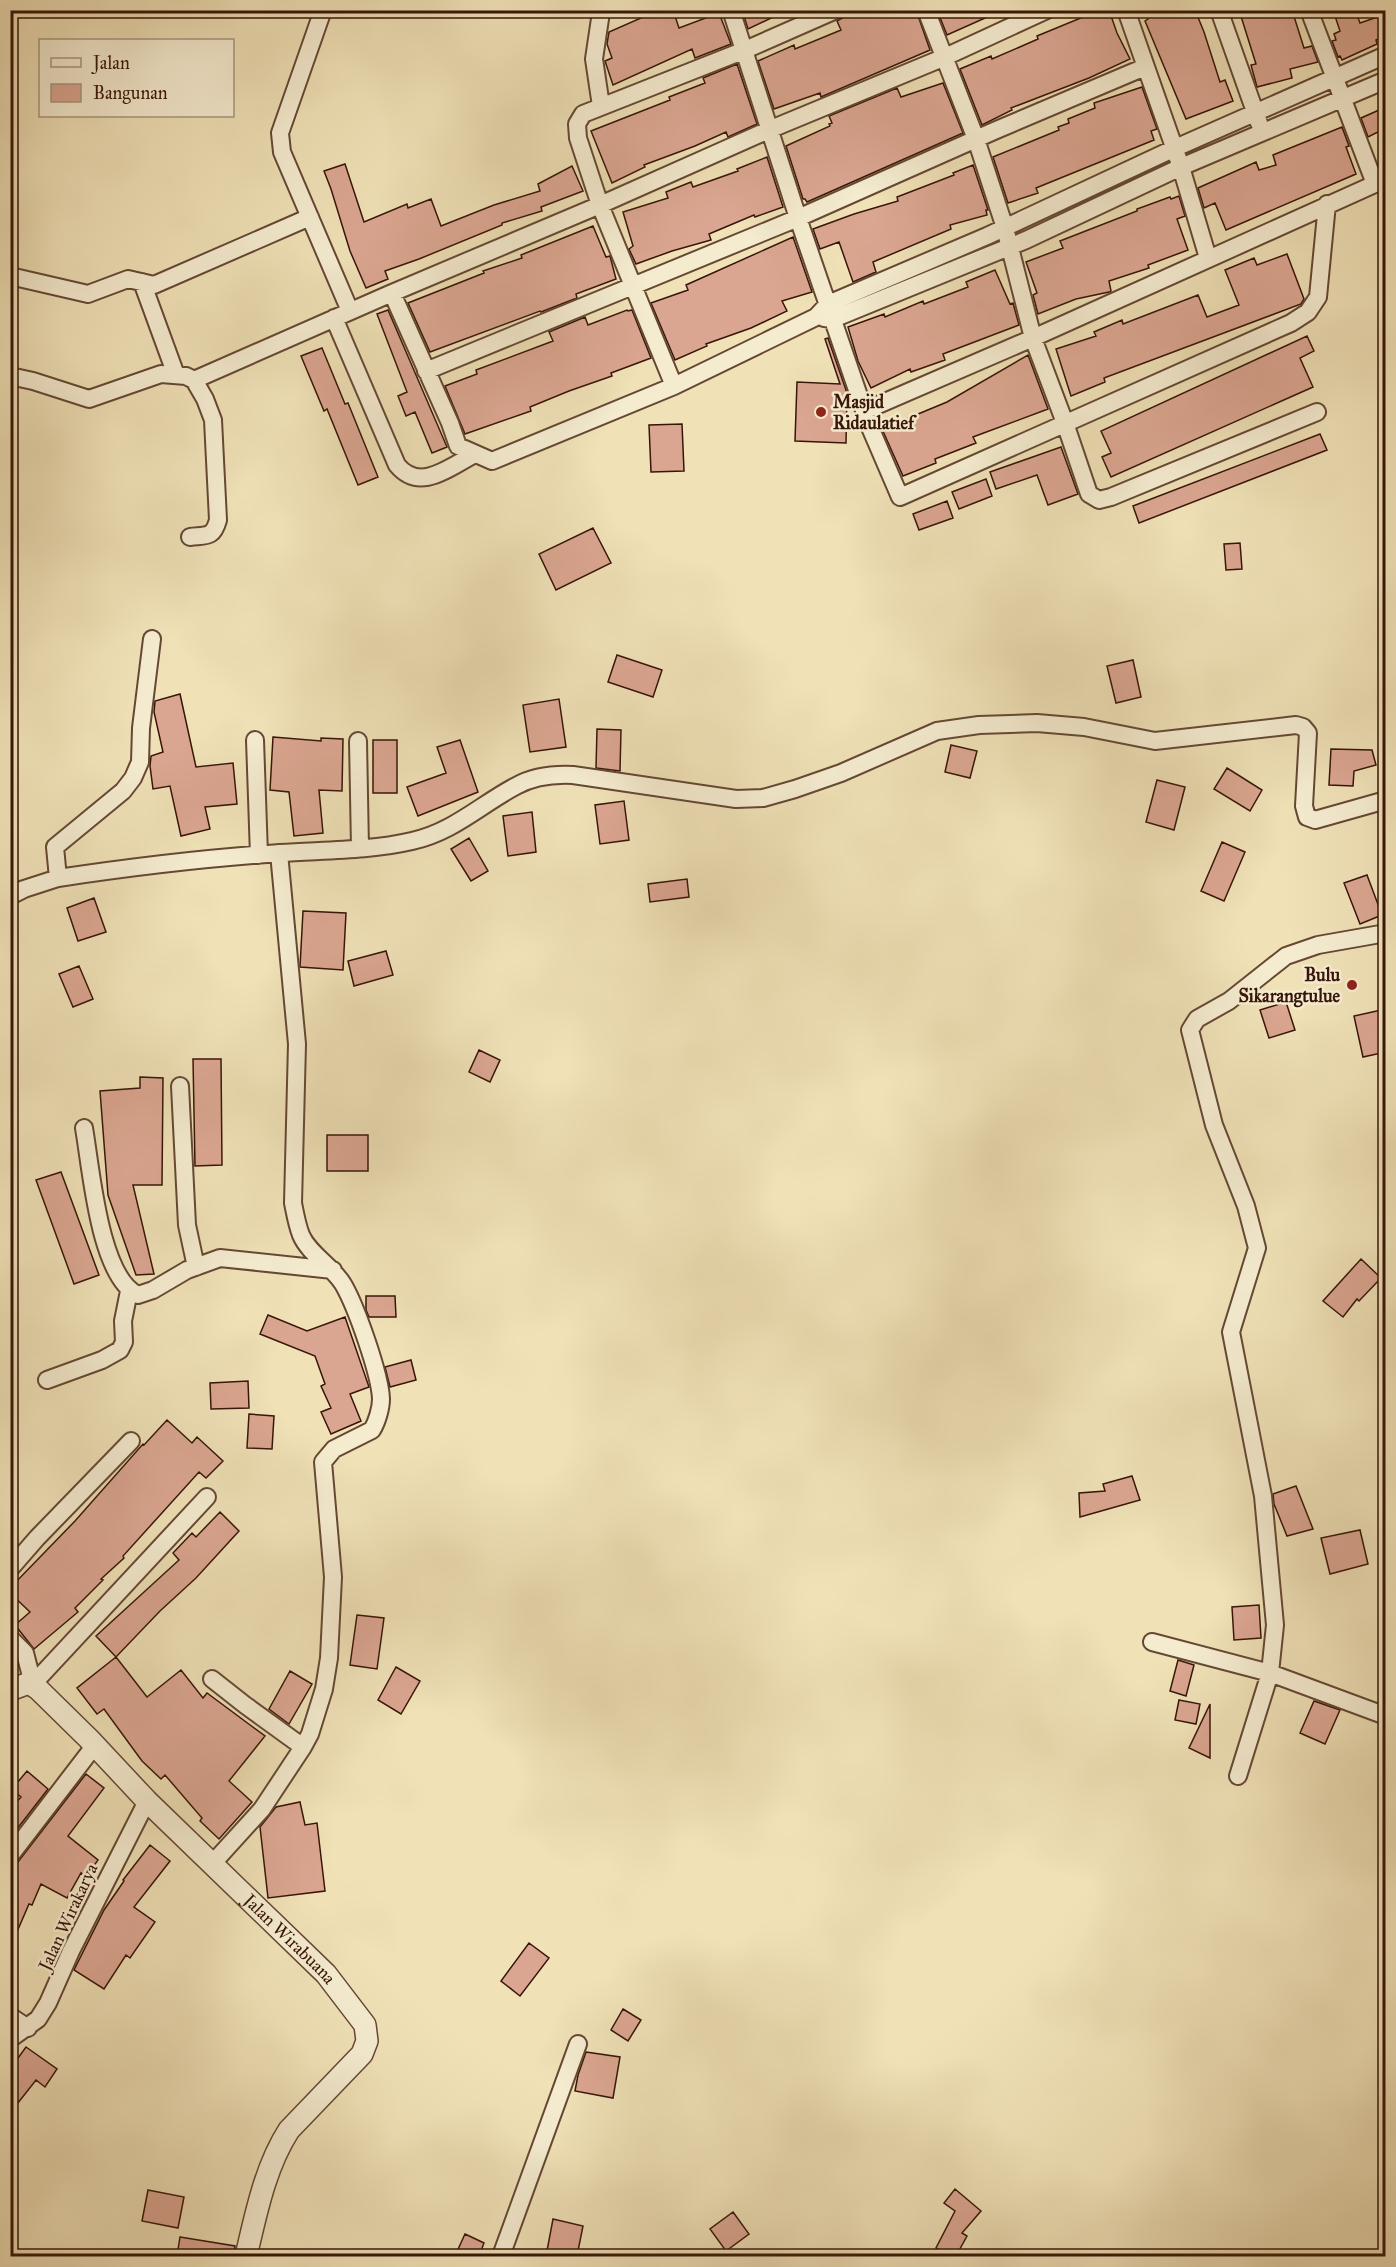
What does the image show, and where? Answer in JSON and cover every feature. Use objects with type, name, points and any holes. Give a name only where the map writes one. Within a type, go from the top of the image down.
[{"type":"street","points":[[323,10],[280,133],[282,152],[350,311]]},
{"type":"street","points":[[601,106],[594,59],[601,12],[605,10]]},
{"type":"street","points":[[729,10],[732,13],[771,129],[826,314],[875,444],[900,497],[1291,323],[1308,312],[1318,297],[1327,204]]},
{"type":"street","points":[[674,386],[600,205],[578,138],[577,124],[583,114],[601,106],[745,50],[836,10]]},
{"type":"street","points":[[926,10],[976,139],[1005,228],[1033,338],[1089,494],[1099,500],[1111,497],[1317,412]]},
{"type":"street","points":[[194,380],[771,129],[945,57],[1047,10]]},
{"type":"street","points":[[1126,10],[1209,258]]},
{"type":"street","points":[[1219,10],[1262,132]]},
{"type":"street","points":[[864,411],[1033,338],[1380,181],[1343,99],[1310,10]]},
{"type":"street","points":[[392,293],[458,446],[492,461],[674,386],[1173,149],[1386,54]]},
{"type":"street","points":[[426,371],[798,218],[1145,67]]},
{"type":"street","points":[[826,314],[1010,246],[1180,167],[1386,80]]},
{"type":"street","points":[[10,276],[88,294],[128,279],[154,285],[310,217]]},
{"type":"street","points":[[142,282],[176,375]]},
{"type":"street","points":[[333,318],[397,465],[403,473],[412,478],[424,480],[475,454]]},
{"type":"street","points":[[10,376],[89,399],[161,374],[186,376],[194,380],[213,420],[218,520],[215,531],[211,534],[190,537]]},
{"type":"street","points":[[58,878],[55,847],[123,791],[133,778],[140,762],[141,728],[152,639]]},
{"type":"street","points":[[10,896],[58,878],[102,871],[279,853],[360,848],[413,841],[445,831],[517,785],[538,777],[555,774],[736,799],[763,798],[841,773],[937,731],[979,725],[1037,723],[1084,727],[1155,741],[1296,725],[1303,727],[1308,733],[1304,806],[1306,817],[1315,820],[1386,800]]},
{"type":"street","points":[[255,740],[259,855]]},
{"type":"street","points":[[358,741],[360,848]]},
{"type":"street","points":[[213,1863],[262,1809],[310,1734],[324,1689],[329,1658],[333,1577],[323,1462],[334,1449],[372,1430],[381,1403],[375,1374],[350,1298],[333,1270],[301,1236],[294,1203],[297,1044],[279,853]]},
{"type":"street","points":[[1238,1776],[1270,1673],[1275,1625],[1263,1496],[1231,1332],[1257,1248],[1246,1206],[1214,1125],[1190,1030],[1197,1019],[1229,1000],[1286,956],[1318,945],[1386,933]]},
{"type":"street","points":[[180,1086],[187,1225],[196,1267]]},
{"type":"street","points":[[84,1128],[101,1230],[111,1257],[129,1291],[138,1295],[153,1290],[196,1267],[220,1258],[333,1270]]},
{"type":"street","points":[[47,1380],[102,1360],[120,1350],[124,1342],[123,1322],[129,1291]]},
{"type":"street","points":[[10,1569],[131,1441]]},
{"type":"street","points":[[10,1690],[33,1684],[207,1497]]},
{"type":"street","points":[[10,1638],[25,1653],[33,1684]]},
{"type":"street","points":[[1152,1642],[1270,1673],[1386,1716]]},
{"type":"street","points":[[212,1678],[303,1747]]},
{"type":"street","name":"Jalan Wirabuana","points":[[33,1684],[95,1745],[147,1801],[326,1974],[365,2025],[367,2041],[362,2054],[289,2130],[282,2141],[257,2208],[246,2256]]},
{"type":"street","points":[[10,1856],[95,1745]]},
{"type":"street","name":"Jalan Wirakarya","points":[[10,2039],[38,2019],[57,1987],[71,1951],[147,1801]]},
{"type":"street","points":[[10,2016],[28,2028]]},
{"type":"street","points":[[501,2256],[578,2044]]},
{"type":"building","points":[[659,10],[673,10],[679,28],[719,13],[731,44],[695,58],[692,49],[613,85],[605,61],[612,58],[607,44],[609,32]]},
{"type":"building","points":[[742,10],[788,10],[748,29]]},
{"type":"building","points":[[846,10],[916,10],[930,50],[821,97],[820,93],[774,109],[758,61],[794,45],[795,49],[841,30],[837,21],[844,17]]},
{"type":"building","points":[[937,10],[1003,10],[947,35]]},
{"type":"building","points":[[1100,10],[1109,10],[1130,59],[1089,78],[1011,108],[1012,110],[982,125],[960,69],[991,56],[992,59],[1038,39],[1037,36]]},
{"type":"building","points":[[1145,10],[1195,10],[1220,82],[1225,80],[1233,101],[1186,119],[1145,21],[1148,19]]},
{"type":"building","points":[[1239,10],[1292,10],[1304,48],[1312,46],[1318,62],[1290,69],[1292,78],[1257,87],[1251,65],[1256,64]]},
{"type":"building","points":[[1333,10],[1355,10],[1360,23],[1386,14],[1386,36],[1376,40],[1377,44],[1342,60],[1340,56],[1338,57],[1332,41],[1336,40],[1334,34],[1340,31]]},
{"type":"building","points":[[737,64],[757,124],[728,137],[726,132],[644,165],[645,167],[612,183],[591,131],[670,100],[669,97],[705,83],[703,78]]},
{"type":"building","points":[[943,83],[963,133],[807,202],[803,199],[786,146],[830,126],[829,124],[832,123],[829,116],[897,88],[901,97]]},
{"type":"building","points":[[1142,87],[1157,129],[1151,131],[1154,140],[1036,188],[1038,193],[1008,203],[993,157],[1059,130],[1058,127],[1069,123],[1068,119],[1095,108],[1094,103]]},
{"type":"building","points":[[1386,107],[1386,128],[1368,137],[1361,118]]},
{"type":"building","points":[[1342,127],[1349,146],[1346,147],[1356,174],[1226,230],[1215,203],[1204,208],[1198,188],[1256,162],[1259,170],[1276,165],[1273,155]]},
{"type":"building","points":[[767,157],[783,207],[755,217],[754,215],[709,234],[711,240],[636,264],[629,249],[633,246],[623,212],[668,198],[666,192],[691,182],[693,187],[738,171],[737,169]]},
{"type":"building","points":[[345,164],[364,222],[407,204],[408,208],[431,199],[441,226],[494,205],[540,191],[538,184],[572,166],[583,191],[541,207],[542,211],[502,223],[502,225],[385,271],[388,279],[366,288],[350,251],[324,171]]},
{"type":"building","points":[[973,165],[988,210],[986,210],[987,215],[950,225],[951,229],[873,262],[876,272],[853,282],[839,242],[820,249],[813,229],[898,201],[897,197],[954,175],[953,173]]},
{"type":"building","points":[[1179,196],[1185,216],[1177,219],[1188,250],[1148,265],[1149,268],[1109,281],[1111,291],[1109,292],[1076,299],[1038,314],[1033,295],[1037,293],[1026,262],[1063,248],[1060,241],[1137,211],[1137,209]]},
{"type":"building","points":[[593,226],[606,257],[610,256],[616,279],[576,294],[577,298],[430,352],[408,303],[484,273],[483,271],[522,258],[521,255]]},
{"type":"building","points":[[793,237],[812,292],[782,301],[787,311],[751,328],[706,344],[707,346],[675,360],[651,303],[688,290],[686,285]]},
{"type":"building","points":[[1287,254],[1304,299],[1301,304],[1104,378],[1105,382],[1071,396],[1056,349],[1096,336],[1094,332],[1122,320],[1123,324],[1198,295],[1207,317],[1239,305],[1225,270],[1254,258],[1257,265]]},
{"type":"building","points":[[995,270],[1010,304],[1013,303],[1019,325],[943,354],[945,360],[911,372],[910,369],[871,388],[858,361],[848,327],[884,314],[885,317],[923,301],[924,304],[968,287],[966,282]]},
{"type":"building","points":[[388,310],[447,447],[432,453],[415,412],[406,416],[398,396],[407,392],[377,314]]},
{"type":"building","points":[[632,310],[651,358],[611,373],[612,376],[530,407],[531,411],[465,434],[445,386],[477,374],[476,370],[553,341],[549,332],[585,317],[588,325]]},
{"type":"building","points":[[1307,336],[1314,351],[1300,358],[1313,387],[1111,477],[1102,457],[1111,453],[1101,431]]},
{"type":"building","name":"Masjid Ridaulatief","points":[[828,338],[847,393],[846,443],[795,441],[797,382],[840,384],[825,339]]},
{"type":"building","points":[[322,348],[345,404],[348,403],[378,477],[358,485],[327,409],[324,411],[301,356]]},
{"type":"building","points":[[1028,355],[1048,409],[973,437],[976,443],[935,459],[936,463],[903,476],[882,429],[947,402]]},
{"type":"building","points":[[682,424],[684,471],[651,472],[649,425]]},
{"type":"building","points":[[1320,434],[1327,450],[1139,523],[1133,506]]},
{"type":"building","points":[[1061,447],[1078,494],[1048,505],[1037,475],[996,489],[990,472]]},
{"type":"building","points":[[986,479],[992,496],[959,509],[952,492]]},
{"type":"building","points":[[947,501],[953,518],[919,530],[913,514]]},
{"type":"building","points":[[593,528],[611,563],[556,590],[539,554]]},
{"type":"building","points":[[1240,543],[1242,569],[1226,570],[1224,544]]},
{"type":"building","points":[[617,655],[662,670],[653,697],[608,682]]},
{"type":"building","points":[[1133,660],[1141,697],[1116,703],[1107,666]]},
{"type":"building","points":[[180,694],[196,767],[233,763],[237,804],[205,807],[210,829],[181,836],[170,786],[153,789],[150,766],[151,756],[163,752],[154,712],[155,701]]},
{"type":"building","points":[[559,699],[566,747],[530,752],[523,705]]},
{"type":"building","points":[[597,729],[621,730],[620,771],[596,768]]},
{"type":"building","points":[[273,737],[321,741],[321,738],[343,739],[342,791],[319,790],[323,833],[294,836],[289,792],[270,790]]},
{"type":"building","points":[[373,740],[397,740],[397,793],[373,793]]},
{"type":"building","points":[[460,740],[478,792],[418,816],[407,787],[446,773],[437,747]]},
{"type":"building","points":[[951,745],[977,751],[970,778],[945,772]]},
{"type":"building","points":[[1331,749],[1372,750],[1376,765],[1354,771],[1353,786],[1329,785]]},
{"type":"building","points":[[1227,768],[1262,790],[1250,811],[1214,789]]},
{"type":"building","points":[[1157,780],[1185,787],[1174,830],[1146,822]]},
{"type":"building","points":[[624,801],[629,840],[600,844],[595,805]]},
{"type":"building","points":[[532,812],[536,852],[508,856],[503,816]]},
{"type":"building","points":[[469,838],[488,871],[471,881],[451,849]]},
{"type":"building","points":[[1222,842],[1245,852],[1224,901],[1201,891]]},
{"type":"building","points":[[1367,875],[1382,915],[1360,924],[1344,883]]},
{"type":"building","points":[[687,879],[689,897],[650,902],[648,884]]},
{"type":"building","points":[[94,898],[106,932],[78,941],[67,908]]},
{"type":"building","points":[[303,911],[346,913],[343,970],[300,967]]},
{"type":"building","points":[[386,951],[393,975],[354,986],[348,961]]},
{"type":"building","points":[[79,966],[93,999],[73,1007],[59,974]]},
{"type":"building","points":[[1286,1002],[1295,1030],[1269,1038],[1260,1010]]},
{"type":"building","points":[[1386,1009],[1386,1052],[1363,1057],[1354,1016]]},
{"type":"building","points":[[479,1050],[500,1060],[490,1082],[469,1072]]},
{"type":"building","points":[[193,1059],[221,1059],[222,1165],[195,1166]]},
{"type":"building","points":[[140,1077],[163,1078],[162,1185],[133,1185],[154,1274],[136,1275],[108,1195],[100,1091],[140,1088]]},
{"type":"building","points":[[327,1135],[368,1135],[368,1171],[327,1171]]},
{"type":"building","points":[[61,1172],[99,1275],[74,1284],[36,1180]]},
{"type":"building","points":[[1361,1259],[1381,1278],[1359,1301],[1357,1299],[1343,1317],[1323,1301]]},
{"type":"building","points":[[366,1296],[395,1296],[396,1317],[369,1317],[366,1310]]},
{"type":"building","points":[[268,1315],[307,1331],[345,1317],[369,1387],[350,1394],[361,1421],[331,1434],[321,1412],[331,1408],[321,1386],[325,1384],[315,1356],[260,1334]]},
{"type":"building","points":[[411,1360],[416,1380],[390,1387],[385,1367]]},
{"type":"building","points":[[248,1381],[249,1408],[211,1409],[210,1383]]},
{"type":"building","points":[[249,1414],[274,1416],[272,1449],[247,1448]]},
{"type":"building","points":[[167,1420],[192,1443],[197,1437],[223,1461],[206,1478],[199,1472],[123,1556],[124,1558],[75,1608],[78,1612],[34,1649],[15,1625],[30,1612],[10,1593],[10,1588]]},
{"type":"building","points":[[1132,1476],[1140,1500],[1080,1517],[1079,1493],[1105,1491],[1103,1484]]},
{"type":"building","points":[[1296,1486],[1313,1529],[1287,1536],[1274,1504],[1273,1494]]},
{"type":"building","points":[[220,1512],[239,1531],[196,1578],[160,1611],[116,1657],[96,1636],[179,1560],[173,1553],[192,1533],[196,1537]]},
{"type":"building","points":[[1360,1530],[1368,1564],[1330,1574],[1321,1538]]},
{"type":"building","points":[[1259,1605],[1261,1638],[1234,1640],[1232,1607]]},
{"type":"building","points":[[357,1615],[384,1618],[377,1669],[350,1665]]},
{"type":"building","points":[[116,1657],[147,1697],[181,1670],[203,1698],[207,1693],[265,1736],[229,1781],[252,1802],[219,1839],[200,1821],[202,1818],[165,1775],[161,1779],[142,1761],[104,1709],[97,1714],[77,1688]]},
{"type":"building","points":[[1178,1660],[1194,1665],[1186,1696],[1170,1691]]},
{"type":"building","points":[[396,1667],[420,1681],[401,1714],[378,1700]]},
{"type":"building","points":[[290,1671],[312,1684],[289,1724],[269,1709]]},
{"type":"building","points":[[1179,1700],[1200,1704],[1196,1724],[1175,1720]]},
{"type":"building","points":[[1314,1701],[1340,1710],[1325,1744],[1300,1733]]},
{"type":"building","points":[[1210,1704],[1210,1758],[1189,1748]]},
{"type":"building","points":[[27,1771],[48,1789],[10,1838],[10,1809],[21,1797],[12,1789]]},
{"type":"building","points":[[86,1774],[104,1788],[68,1836],[98,1860],[86,1877],[81,1873],[67,1898],[41,1884],[32,1905],[29,1904],[10,1948],[10,1866],[18,1862]]},
{"type":"building","points":[[300,1802],[305,1825],[317,1823],[325,1891],[268,1898],[260,1827],[276,1807]]},
{"type":"building","points":[[150,1845],[170,1861],[134,1907],[155,1922],[130,1958],[126,1955],[104,1989],[74,1970],[104,1910],[123,1880]]},
{"type":"building","points":[[529,1943],[549,1958],[520,1996],[501,1981]]},
{"type":"building","points":[[623,2009],[641,2020],[628,2041],[611,2030]]},
{"type":"building","points":[[26,2047],[57,2069],[45,2087],[36,2080],[10,2113],[10,2069]]},
{"type":"building","points":[[586,2052],[620,2057],[613,2098],[575,2091]]},
{"type":"building","points":[[955,2189],[981,2211],[962,2233],[967,2236],[956,2256],[953,2256],[936,2248],[955,2211],[944,2203]]},
{"type":"building","points":[[148,2190],[184,2197],[178,2228],[142,2221]]},
{"type":"building","points":[[733,2212],[749,2234],[726,2251],[710,2229]]},
{"type":"building","points":[[553,2219],[583,2226],[577,2256],[546,2256]]},
{"type":"building","points":[[465,2234],[484,2243],[479,2256],[455,2256]]},
{"type":"building","points":[[180,2237],[235,2246],[234,2256],[177,2256]]},
{"type":"place","name":"Masjid Ridaulatief","points":[[821,412]]},
{"type":"place","name":"Bulu Sikarangtulue","points":[[1352,985]]}]
